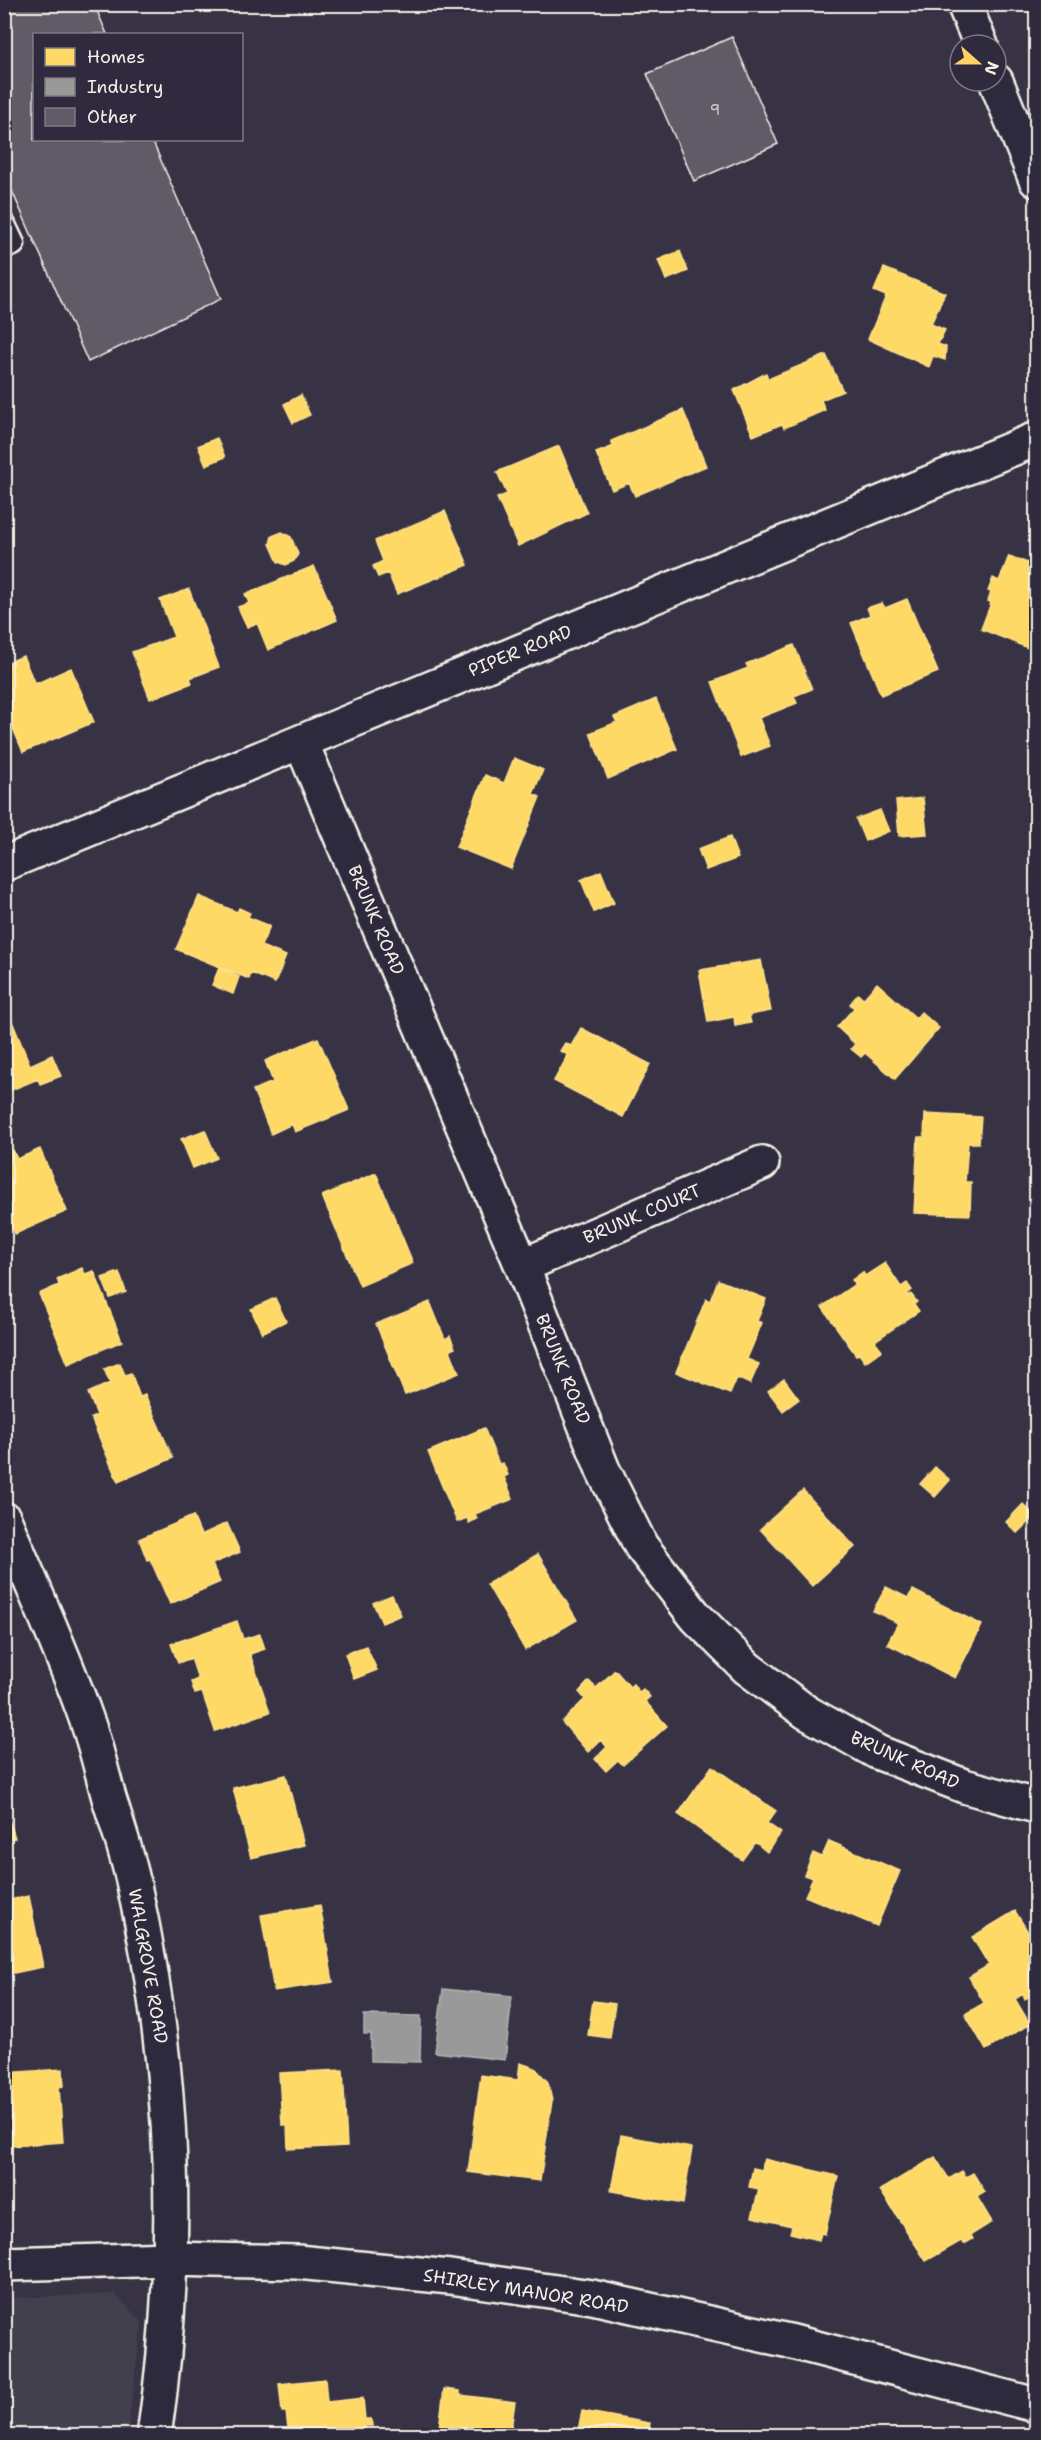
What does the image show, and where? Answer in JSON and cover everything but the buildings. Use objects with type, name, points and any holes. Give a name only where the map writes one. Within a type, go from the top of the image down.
[{"type":"street","points":[[964,4],[976,33]]},
{"type":"street","points":[[1001,93],[1036,176]]},
{"type":"street","name":"PIPER ROAD","points":[[4,864],[1036,439]]},
{"type":"street","name":"BRUNK ROAD","points":[[301,742],[522,1266],[608,1480],[641,1546],[696,1617],[747,1668],[806,1712],[867,1746],[964,1786],[1036,1806]]},
{"type":"street","name":"BRUNK COURT","points":[[522,1266],[762,1163]]},
{"type":"street","name":"WALGROVE ROAD","points":[[4,1519],[87,1721],[134,1882],[151,1970],[164,2055],[170,2144],[172,2259],[164,2370],[154,2436]]},
{"type":"street","name":"SHIRLEY MANOR ROAD","points":[[4,2264],[172,2259],[297,2262],[450,2277],[592,2297],[789,2341],[1036,2405]]},
{"type":"shaded area","points":[[115,2294],[142,2322],[127,2435],[5,2435],[5,2298]]}]
